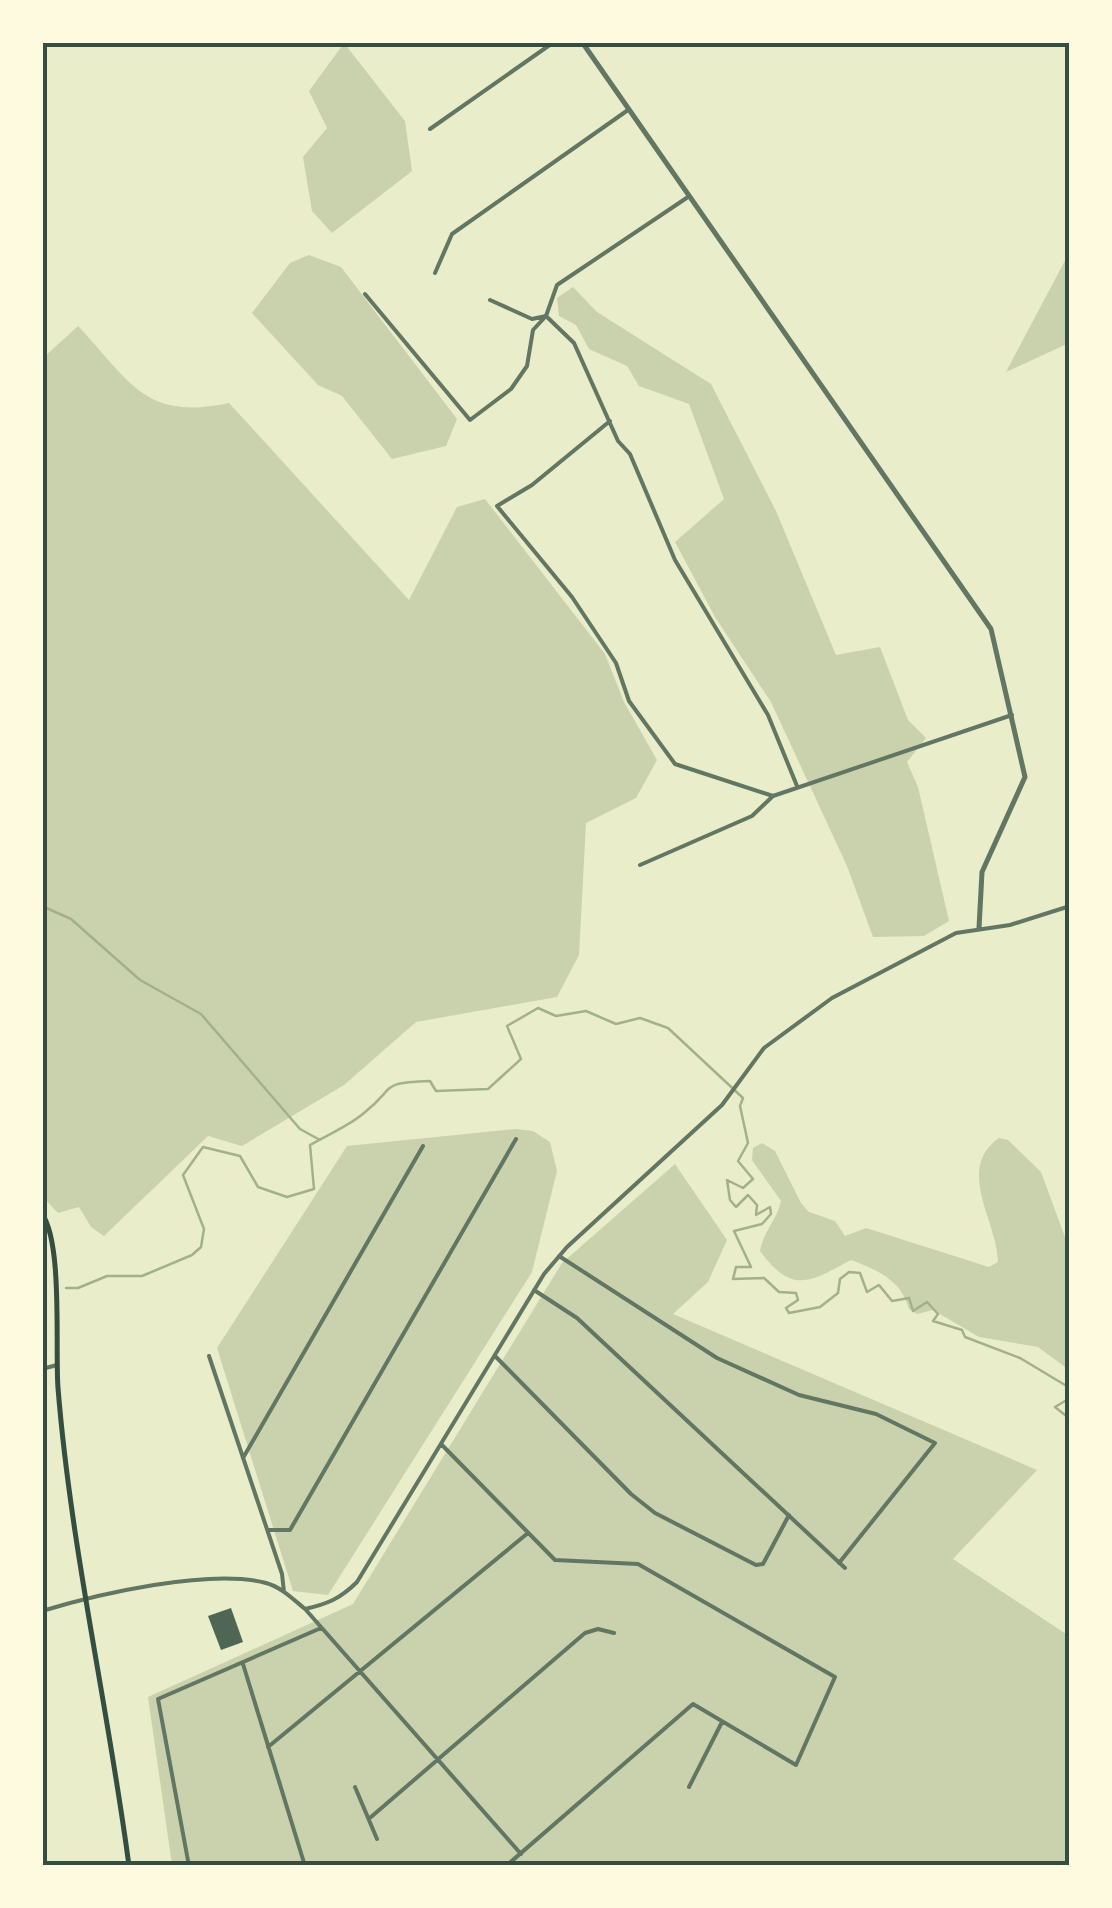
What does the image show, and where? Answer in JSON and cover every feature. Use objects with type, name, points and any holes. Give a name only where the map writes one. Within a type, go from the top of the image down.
[{"type":"main road","points":[[42,1214],[53,1244],[57,1365],[85,1597],[129,1866]]},
{"type":"street","points":[[430,129],[554,42]]},
{"type":"street","points":[[582,42],[991,630],[1025,777],[982,872],[979,928]]},
{"type":"street","points":[[435,273],[452,234],[628,110]]},
{"type":"street","points":[[365,294],[470,420],[511,389],[526,366],[533,330],[546,316],[557,285],[688,197]]},
{"type":"street","points":[[490,300],[532,319],[546,316]]},
{"type":"street","points":[[546,316],[574,343],[675,560],[768,716],[798,786]]},
{"type":"street","points":[[610,421],[532,485],[496,506],[572,597],[616,662],[629,701],[676,764],[773,796]]},
{"type":"street","points":[[640,865],[752,816],[773,796],[1012,715]]},
{"type":"street","points":[[305,1608],[330,1604],[357,1582],[534,1290],[559,1256],[730,1096],[764,1048],[832,998],[930,944],[1070,906]]},
{"type":"street","points":[[268,1530],[290,1530],[516,1139]]},
{"type":"street","points":[[244,1458],[423,1146]]},
{"type":"street","points":[[559,1256],[718,1358],[799,1395],[876,1414],[935,1443],[839,1563]]},
{"type":"street","points":[[534,1290],[577,1318],[845,1568]]},
{"type":"street","points":[[494,1355],[630,1494],[656,1514],[756,1565],[763,1564],[789,1516]]},
{"type":"street","points":[[210,1356],[268,1530],[284,1592]]},
{"type":"street","points":[[42,1368],[57,1365]]},
{"type":"street","points":[[440,1444],[554,1560],[638,1564],[835,1677],[796,1765],[692,1704],[506,1866]]},
{"type":"street","points":[[268,1747],[528,1533]]},
{"type":"street","points":[[42,1610],[85,1597],[223,1580],[265,1582],[305,1608],[520,1854]]},
{"type":"street","points":[[189,1866],[158,1699],[321,1628]]},
{"type":"street","points":[[371,1817],[439,1763],[586,1633],[598,1629],[614,1633]]},
{"type":"street","points":[[243,1664],[304,1866]]},
{"type":"street","points":[[688,1787],[722,1722]]},
{"type":"street","points":[[355,1786],[378,1839]]},
{"type":"green space","points":[[344,43],[405,121],[412,171],[332,233],[312,211],[303,157],[327,128],[309,91]]},
{"type":"green space","points":[[1069,253],[1069,343],[1006,372]]},
{"type":"green space","points":[[309,255],[341,267],[457,419],[446,446],[392,459],[342,396],[318,385],[252,313],[290,263]]},
{"type":"green space","points":[[573,287],[597,312],[711,384],[776,511],[836,655],[880,647],[908,720],[926,738],[907,762],[918,787],[949,921],[924,936],[873,937],[847,866],[771,702],[715,617],[675,542],[724,499],[689,404],[639,386],[627,366],[589,349],[576,325],[559,316],[557,298]]},
{"type":"green space","points":[[78,326],[127,380],[158,401],[200,407],[229,403],[409,600],[457,507],[485,499],[605,654],[624,702],[657,760],[636,798],[586,823],[579,955],[557,997],[416,1022],[344,1085],[242,1146],[208,1136],[104,1236],[91,1227],[79,1207],[58,1213],[42,1196],[42,359]]},
{"type":"green space","points":[[516,1129],[533,1131],[550,1142],[557,1171],[532,1272],[328,1595],[293,1591],[217,1348],[347,1146]]},
{"type":"green space","points":[[999,1138],[1008,1140],[1041,1172],[1069,1248],[1065,1277],[1070,1291],[1069,1370],[1038,1347],[979,1337],[933,1310],[917,1314],[909,1309],[894,1283],[851,1260],[802,1280],[782,1274],[760,1251],[781,1201],[752,1160],[753,1148],[762,1143],[775,1151],[809,1212],[835,1221],[845,1236],[866,1228],[989,1267],[998,1262],[979,1180],[980,1165],[986,1151]]},
{"type":"green space","points":[[675,1164],[727,1240],[708,1282],[673,1314],[1037,1470],[953,1559],[1069,1636],[1069,1865],[172,1865],[148,1697],[353,1604],[562,1263]]},
{"type":"building","points":[[231,1608],[243,1642],[221,1650],[208,1616]]},
{"type":"waterway","points":[[42,906],[71,919],[140,980],[201,1014],[300,1129],[320,1140]]},
{"type":"waterway","points":[[66,1288],[78,1288],[107,1276],[142,1276],[192,1255],[201,1247],[204,1229],[183,1175],[203,1147],[240,1156],[258,1187],[287,1197],[314,1189],[310,1145],[358,1118],[390,1088],[430,1081],[436,1091],[488,1089],[521,1059],[507,1026],[538,1008],[556,1016],[586,1011],[616,1024],[640,1018],[668,1028],[743,1098],[740,1106],[748,1143],[738,1161],[753,1179],[743,1188],[727,1180],[730,1200],[736,1207],[748,1195],[757,1205],[756,1215],[770,1207],[771,1214],[762,1224],[734,1231],[751,1267],[736,1267],[733,1279],[764,1278],[779,1292],[796,1293],[798,1300],[786,1308],[789,1313],[820,1307],[838,1293],[840,1279],[849,1272],[860,1273],[867,1292],[879,1285],[892,1301],[909,1298],[913,1311],[927,1302],[938,1314],[933,1321],[962,1330],[965,1337],[1020,1358],[1070,1388]]},
{"type":"waterway","points":[[1070,1398],[1055,1407],[1070,1419]]}]
